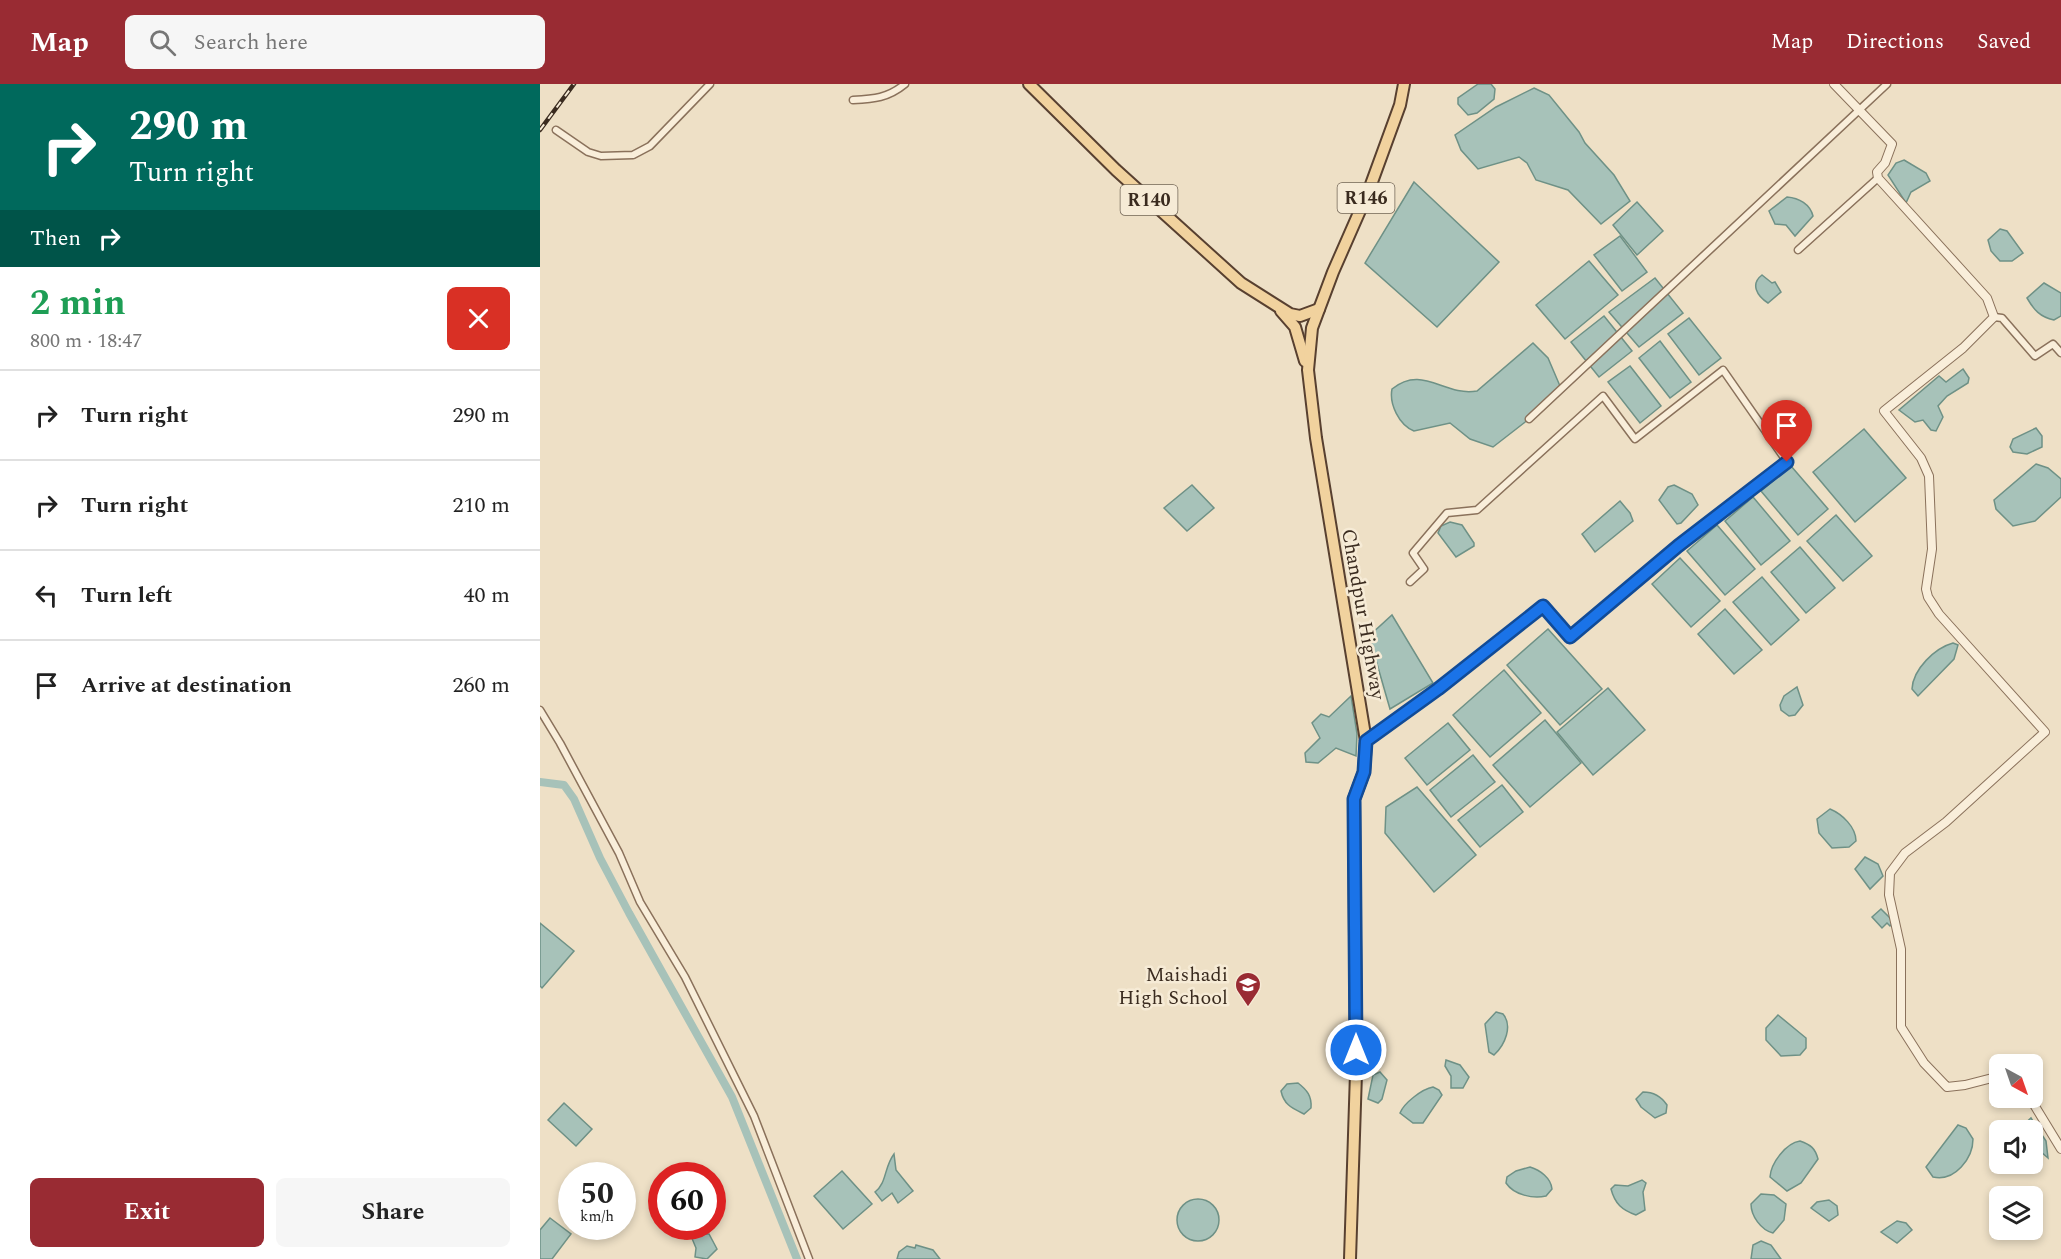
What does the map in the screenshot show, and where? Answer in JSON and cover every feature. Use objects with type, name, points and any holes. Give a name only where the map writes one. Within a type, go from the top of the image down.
[{"type":"main road","name":"R140","points":[[1029,84],[1116,170],[1241,283],[1278,307],[1300,316],[1319,309]]},
{"type":"main road","name":"R146","points":[[1319,309],[1369,190],[1400,105],[1404,84]]},
{"type":"main road","name":"R140","points":[[1278,307],[1295,327],[1308,370]]},
{"type":"main road","name":"R140","points":[[1308,370],[1310,342],[1319,309]]},
{"type":"main road","name":"Chandpur Highway","points":[[1308,370],[1316,438],[1366,741],[1364,772],[1354,799],[1356,1073],[1350,1259]]},
{"type":"street","points":[[556,129],[588,152],[601,156],[633,154],[650,146],[710,84]]},
{"type":"street","points":[[853,100],[878,99],[888,96],[905,84]]},
{"type":"street","points":[[1834,84],[1892,144],[1885,163],[1877,172],[1878,178],[1987,298],[1994,317]]},
{"type":"street","points":[[1529,419],[1887,84]]},
{"type":"street","points":[[1798,250],[1878,178]]},
{"type":"street","points":[[1994,317],[2002,318],[2035,356],[2053,344],[2061,353]]},
{"type":"street","points":[[1989,1079],[1947,1087],[1924,1063],[1901,1027],[1901,949],[1888,888],[1890,873],[1905,853],[1946,822],[2045,732],[1939,614],[1928,597],[1932,549],[1929,476],[1921,458],[1884,411],[1963,348],[1994,317]]},
{"type":"street","points":[[1366,741],[1438,689],[1543,606],[1570,637],[1678,546],[1787,462],[1723,370],[1635,439],[1603,396],[1477,510],[1447,513],[1413,553],[1425,569],[1410,582]]},
{"type":"street","points":[[540,710],[619,853],[640,902],[685,977],[754,1116],[809,1259]]},
{"type":"street","points":[[2036,1108],[2061,1149]]},
{"type":"water","points":[[1478,84],[1491,84],[1495,89],[1494,99],[1477,113],[1468,115],[1458,104],[1458,98]]},
{"type":"water","points":[[1534,88],[1549,95],[1585,143],[1614,175],[1630,201],[1601,224],[1568,190],[1536,180],[1527,163],[1519,157],[1478,169],[1461,150],[1455,135],[1496,107]]},
{"type":"water","points":[[1904,160],[1926,173],[1930,181],[1911,192],[1906,203],[1888,175],[1896,163]]},
{"type":"water","points":[[1414,182],[1499,262],[1437,327],[1365,263]]},
{"type":"water","points":[[1787,197],[1803,202],[1813,216],[1795,236],[1786,225],[1775,224],[1769,211]]},
{"type":"water","points":[[1637,202],[1663,231],[1637,255],[1613,225]]},
{"type":"water","points":[[2000,229],[2007,231],[2023,253],[2012,261],[2000,261],[1991,251],[1988,240]]},
{"type":"water","points":[[1620,236],[1647,272],[1622,291],[1594,255]]},
{"type":"water","points":[[1589,261],[1618,295],[1565,339],[1536,305]]},
{"type":"water","points":[[1762,275],[1772,283],[1775,282],[1781,292],[1768,303],[1756,290],[1756,282]]},
{"type":"water","points":[[1655,278],[1683,313],[1639,347],[1609,312]]},
{"type":"water","points":[[2044,283],[2061,293],[2061,316],[2054,320],[2038,312],[2027,298]]},
{"type":"water","points":[[1604,316],[1632,351],[1599,377],[1571,342]]},
{"type":"water","points":[[1689,318],[1721,358],[1699,375],[1668,334]]},
{"type":"water","points":[[1660,341],[1691,382],[1670,398],[1639,358]]},
{"type":"water","points":[[1533,343],[1548,358],[1560,386],[1529,419],[1493,447],[1470,439],[1450,423],[1414,431],[1404,424],[1396,413],[1391,395],[1392,389],[1403,382],[1424,380],[1454,390],[1477,391]]},
{"type":"water","points":[[1630,366],[1661,406],[1640,423],[1608,382]]},
{"type":"water","points":[[1963,369],[1969,378],[1968,383],[1947,396],[1938,406],[1943,417],[1936,431],[1931,430],[1923,420],[1915,422],[1899,410],[1939,376],[1946,382]]},
{"type":"water","points":[[1796,410],[1802,419],[1797,429],[1784,438],[1773,435],[1769,428],[1773,421],[1783,413]]},
{"type":"water","points":[[2036,428],[2042,436],[2042,447],[2027,454],[2013,452],[2010,447],[2013,439]]},
{"type":"water","points":[[1864,429],[1906,478],[1855,522],[1813,472]]},
{"type":"water","points":[[2036,464],[2048,468],[2061,479],[2061,497],[2035,521],[2013,526],[1996,509],[1994,500]]},
{"type":"water","points":[[1791,466],[1828,509],[1798,535],[1761,491]]},
{"type":"water","points":[[1192,485],[1214,508],[1187,531],[1164,508]]},
{"type":"water","points":[[1674,485],[1692,494],[1698,505],[1681,523],[1677,524],[1659,500],[1668,487]]},
{"type":"water","points":[[1753,497],[1790,541],[1761,565],[1725,521]]},
{"type":"water","points":[[1620,501],[1630,513],[1633,521],[1595,552],[1582,534]]},
{"type":"water","points":[[1836,515],[1872,556],[1843,581],[1807,541]]},
{"type":"water","points":[[1450,522],[1462,525],[1474,543],[1474,546],[1456,557],[1438,533],[1441,526]]},
{"type":"water","points":[[1717,525],[1755,569],[1725,595],[1687,551]]},
{"type":"water","points":[[1800,547],[1835,588],[1806,613],[1771,572]]},
{"type":"water","points":[[1680,558],[1720,601],[1691,627],[1652,584]]},
{"type":"water","points":[[1762,577],[1799,620],[1771,645],[1733,602]]},
{"type":"water","points":[[1725,609],[1762,650],[1734,674],[1698,634]]},
{"type":"water","points":[[1392,615],[1433,683],[1390,709],[1369,636]]},
{"type":"water","points":[[1548,629],[1602,689],[1560,725],[1507,665]]},
{"type":"water","points":[[1953,643],[1958,645],[1954,659],[1918,696],[1912,689],[1916,674],[1932,654]]},
{"type":"water","points":[[1504,670],[1541,713],[1490,757],[1453,715]]},
{"type":"water","points":[[1797,687],[1803,705],[1795,715],[1789,716],[1781,710],[1780,705],[1784,696]]},
{"type":"water","points":[[1608,688],[1645,730],[1593,775],[1557,732]]},
{"type":"water","points":[[1351,696],[1357,734],[1356,756],[1336,748],[1318,763],[1306,762],[1305,753],[1320,738],[1312,723],[1321,714],[1329,717]]},
{"type":"water","points":[[1545,720],[1581,763],[1530,807],[1493,765]]},
{"type":"water","points":[[1448,723],[1470,750],[1427,785],[1405,758]]},
{"type":"water","points":[[1473,755],[1495,782],[1451,817],[1430,790]]},
{"type":"water","points":[[1502,785],[1523,812],[1480,847],[1458,820]]},
{"type":"water","points":[[1417,787],[1476,855],[1434,892],[1385,833],[1386,807]]},
{"type":"water","points":[[1830,809],[1844,818],[1854,831],[1856,841],[1849,847],[1832,848],[1819,833],[1817,819]]},
{"type":"water","points":[[1865,857],[1878,864],[1883,876],[1870,889],[1855,869]]},
{"type":"water","points":[[1881,909],[1894,922],[1890,926],[1887,923],[1882,928],[1872,917]]},
{"type":"water","points":[[540,923],[574,951],[542,988],[540,986]]},
{"type":"water","points":[[1496,1012],[1503,1014],[1507,1030],[1504,1041],[1494,1055],[1489,1052],[1485,1024]]},
{"type":"water","points":[[1778,1015],[1806,1038],[1806,1048],[1800,1055],[1781,1056],[1766,1040],[1766,1028]]},
{"type":"water","points":[[1446,1060],[1460,1065],[1469,1077],[1463,1088],[1451,1088],[1451,1076],[1445,1066]]},
{"type":"water","points":[[1380,1072],[1387,1080],[1382,1099],[1378,1103],[1368,1099],[1373,1075]]},
{"type":"water","points":[[1298,1083],[1311,1100],[1311,1108],[1304,1114],[1286,1103],[1281,1091],[1287,1084]]},
{"type":"water","points":[[1433,1087],[1442,1095],[1423,1123],[1413,1123],[1400,1113],[1414,1097]]},
{"type":"water","points":[[1643,1092],[1657,1095],[1662,1099],[1667,1105],[1666,1113],[1655,1118],[1641,1107],[1636,1099]]},
{"type":"water","points":[[564,1103],[592,1129],[576,1146],[548,1120]]},
{"type":"water","points":[[1958,1125],[1966,1128],[1973,1139],[1970,1154],[1961,1167],[1949,1176],[1933,1177],[1926,1167]]},
{"type":"water","points":[[2043,1136],[2046,1141],[2048,1158],[2043,1154]]},
{"type":"water","points":[[1800,1141],[1812,1147],[1818,1159],[1801,1183],[1787,1191],[1770,1177],[1771,1172],[1776,1160],[1785,1150]]},
{"type":"water","points":[[894,1154],[896,1170],[913,1191],[898,1203],[892,1193],[882,1201],[875,1192],[882,1184],[888,1164]]},
{"type":"water","points":[[1530,1167],[1541,1172],[1550,1181],[1552,1189],[1546,1196],[1524,1195],[1514,1191],[1506,1183],[1507,1177],[1516,1171]]},
{"type":"water","points":[[842,1171],[872,1204],[843,1229],[814,1196]]},
{"type":"water","points":[[1642,1180],[1646,1183],[1643,1192],[1645,1210],[1636,1215],[1620,1206],[1611,1189],[1615,1185],[1628,1186]]},
{"type":"water","points":[[1761,1194],[1774,1195],[1786,1204],[1784,1220],[1773,1233],[1761,1226],[1753,1213],[1751,1204]]},
{"type":"water","points":[[1198,1199],[1213,1205],[1219,1220],[1213,1235],[1198,1241],[1183,1235],[1177,1220],[1183,1205]]},
{"type":"water","points":[[1829,1200],[1837,1206],[1838,1215],[1829,1221],[1811,1208],[1817,1202]]},
{"type":"water","points":[[550,1218],[558,1224],[558,1240],[566,1240],[552,1259],[540,1259],[540,1230]]},
{"type":"water","points":[[1897,1221],[1906,1223],[1912,1230],[1897,1243],[1881,1232]]},
{"type":"water","points":[[693,1240],[712,1240],[717,1249],[707,1259],[695,1257],[696,1248]]},
{"type":"water","points":[[1761,1241],[1771,1245],[1781,1259],[1751,1259],[1753,1245]]},
{"type":"water","points":[[916,1245],[933,1250],[940,1259],[897,1259],[899,1252],[907,1246],[915,1248]]},
{"type":"waterway","points":[[540,782],[564,785],[574,799],[600,858],[629,913],[732,1097],[797,1259]]},
{"type":"railway","points":[[540,130],[574,84]]},
{"type":"place","name":"Maishadi High School","points":[[1248,1008]]},
{"type":"route","points":[[1356,1050],[1354,799],[1364,772],[1366,741],[1438,689],[1543,606],[1570,637],[1617,600],[1678,546],[1787,462]]}]
